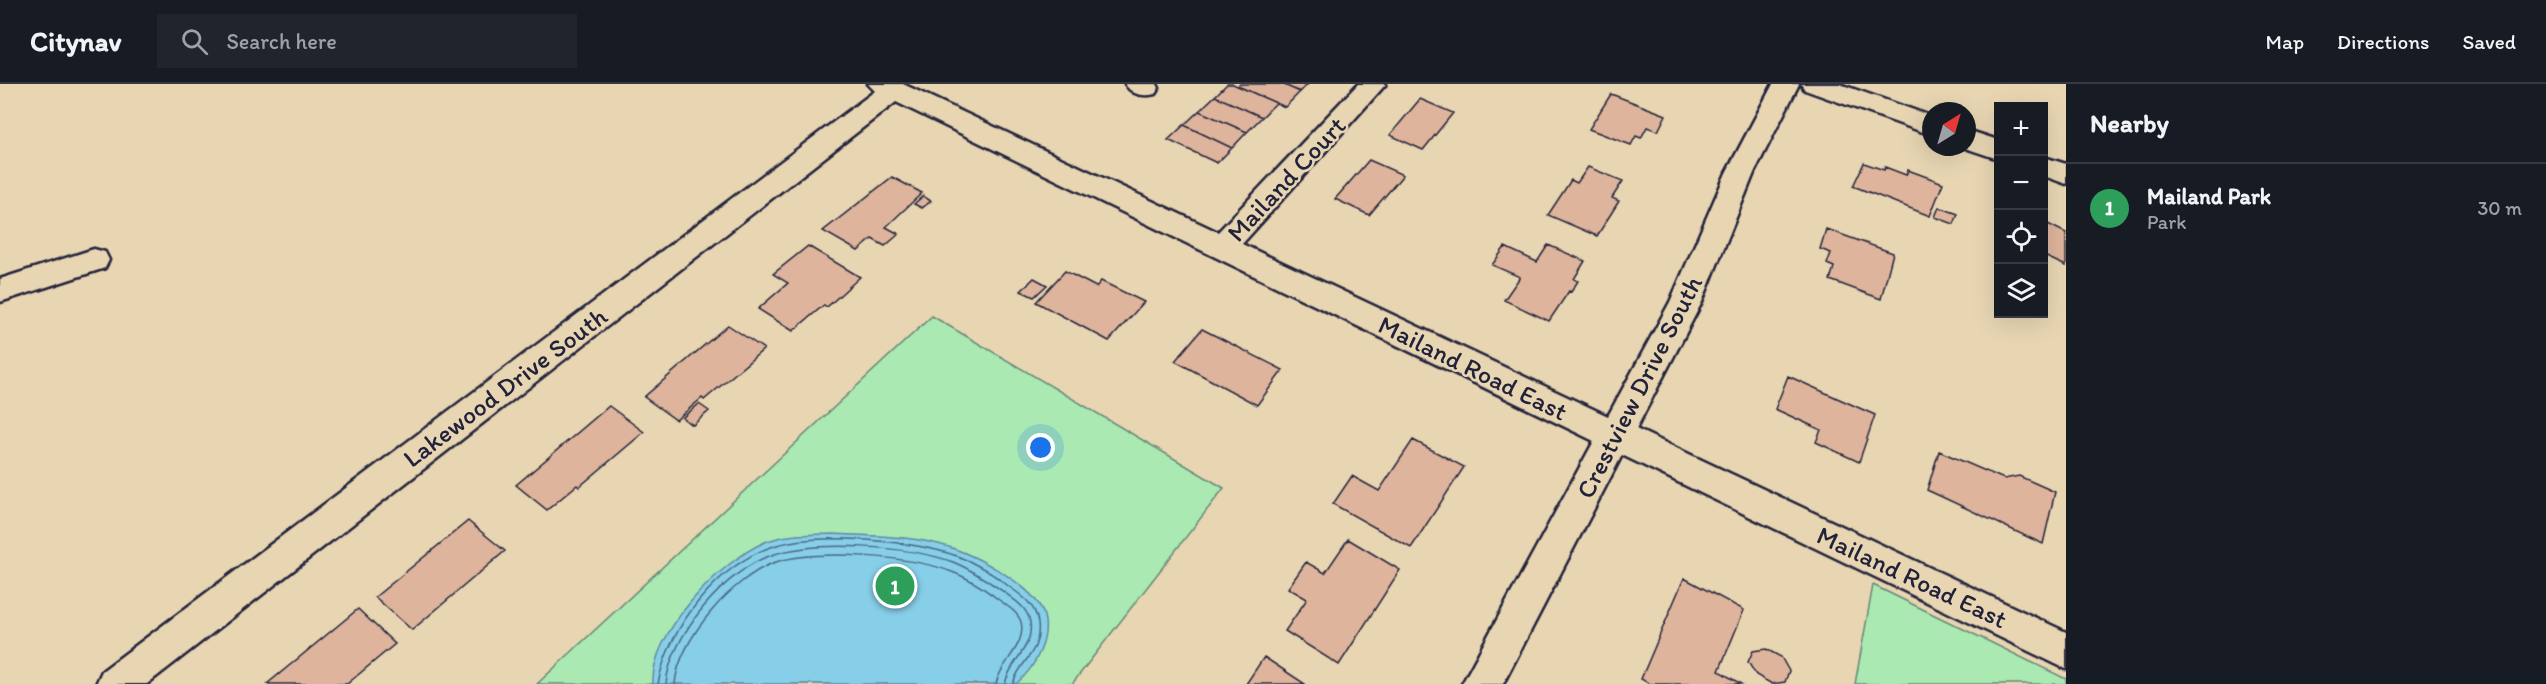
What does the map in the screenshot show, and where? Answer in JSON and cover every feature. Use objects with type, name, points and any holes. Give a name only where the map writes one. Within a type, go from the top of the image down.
[{"type":"street","name":"Mailand Court","points":[[1222,248],[1373,84]]},
{"type":"street","name":"Crestview Drive South","points":[[1482,684],[1686,302],[1747,157],[1786,84]]},
{"type":"street","points":[[1814,84],[1922,123]]},
{"type":"street","name":"Mailand Road East","points":[[887,87],[2066,651]]},
{"type":"street","name":"Lakewood Drive South","points":[[116,684],[887,87]]},
{"type":"street","points":[[1976,142],[1994,149]]},
{"type":"street","points":[[2048,168],[2066,174]]},
{"type":"street","points":[[0,291],[94,261]]},
{"type":"green space","points":[[932,316],[1224,488],[1072,684],[537,684]]},
{"type":"green space","points":[[1873,585],[2066,679],[2066,684],[1855,684]]},
{"type":"water","points":[[799,535],[893,537],[938,544],[975,558],[1015,581],[1036,600],[1045,620],[1044,641],[1030,669],[1016,684],[653,684],[655,664],[663,643],[676,622],[691,601],[729,565],[747,551],[773,539]]},
{"type":"building","points":[[1227,84],[1233,84],[1276,103],[1262,117],[1215,96]]},
{"type":"building","points":[[1240,84],[1282,84],[1300,92],[1285,107],[1238,86]]},
{"type":"building","points":[[1282,84],[1308,84],[1300,92]]},
{"type":"building","points":[[1611,94],[1666,115],[1658,131],[1647,127],[1641,138],[1636,136],[1631,145],[1589,129]]},
{"type":"building","points":[[1215,96],[1262,117],[1247,132],[1199,111]]},
{"type":"building","points":[[1420,99],[1453,113],[1423,150],[1390,135]]},
{"type":"building","points":[[1199,111],[1247,132],[1232,148],[1184,125]]},
{"type":"building","points":[[1184,125],[1232,148],[1217,163],[1168,140]]},
{"type":"building","points":[[1369,160],[1403,175],[1369,215],[1335,199]]},
{"type":"building","points":[[1864,163],[1884,170],[1885,167],[1906,175],[1908,170],[1943,183],[1930,216],[1853,186]]},
{"type":"building","points":[[1588,167],[1623,181],[1612,198],[1619,201],[1597,236],[1548,215],[1571,180],[1577,183]]},
{"type":"building","points":[[892,177],[922,193],[886,227],[899,234],[885,246],[872,239],[858,251],[823,231]]},
{"type":"building","points":[[923,196],[931,201],[922,208],[914,204]]},
{"type":"building","points":[[1939,207],[1958,214],[1954,224],[1935,217]]},
{"type":"building","points":[[2048,224],[2066,233],[2066,266],[2048,258]]},
{"type":"building","points":[[1826,229],[1893,253],[1881,299],[1830,280],[1834,267],[1827,264],[1831,253],[1820,249]]},
{"type":"building","points":[[1548,245],[1585,261],[1574,279],[1578,281],[1549,321],[1504,300],[1520,277],[1492,265],[1505,247],[1537,262]]},
{"type":"building","points":[[808,246],[860,277],[827,307],[824,305],[793,331],[758,309],[788,283],[773,274]]},
{"type":"building","points":[[1065,271],[1096,287],[1101,281],[1144,302],[1109,341],[1036,302]]},
{"type":"building","points":[[1034,278],[1047,285],[1034,297],[1021,291]]},
{"type":"building","points":[[728,325],[764,349],[704,400],[702,398],[676,420],[644,397]]},
{"type":"building","points":[[1202,329],[1283,370],[1257,405],[1175,361]]},
{"type":"building","points":[[1788,376],[1875,415],[1859,462],[1816,442],[1821,430],[1775,409]]},
{"type":"building","points":[[699,404],[709,411],[693,425],[682,418]]},
{"type":"building","points":[[609,406],[644,432],[579,487],[577,485],[547,510],[516,485]]},
{"type":"building","points":[[1413,440],[1464,467],[1411,548],[1333,504],[1352,476],[1379,491]]},
{"type":"building","points":[[1939,451],[2004,479],[2019,476],[2055,492],[2043,544],[1927,490]]},
{"type":"building","points":[[468,521],[505,551],[412,630],[375,597]]},
{"type":"building","points":[[1348,539],[1400,570],[1339,665],[1285,631],[1307,599],[1288,588],[1306,562],[1325,573]]},
{"type":"building","points":[[1684,578],[1744,610],[1719,671],[1741,684],[1650,684],[1641,679]]},
{"type":"building","points":[[358,609],[395,644],[347,684],[267,684]]},
{"type":"building","points":[[1766,649],[1781,657],[1789,671],[1785,682],[1772,684],[1756,675],[1748,662],[1753,651]]},
{"type":"building","points":[[1264,657],[1305,684],[1246,684]]},
{"type":"place","name":"Mailand Park","points":[[895,586]]}]
